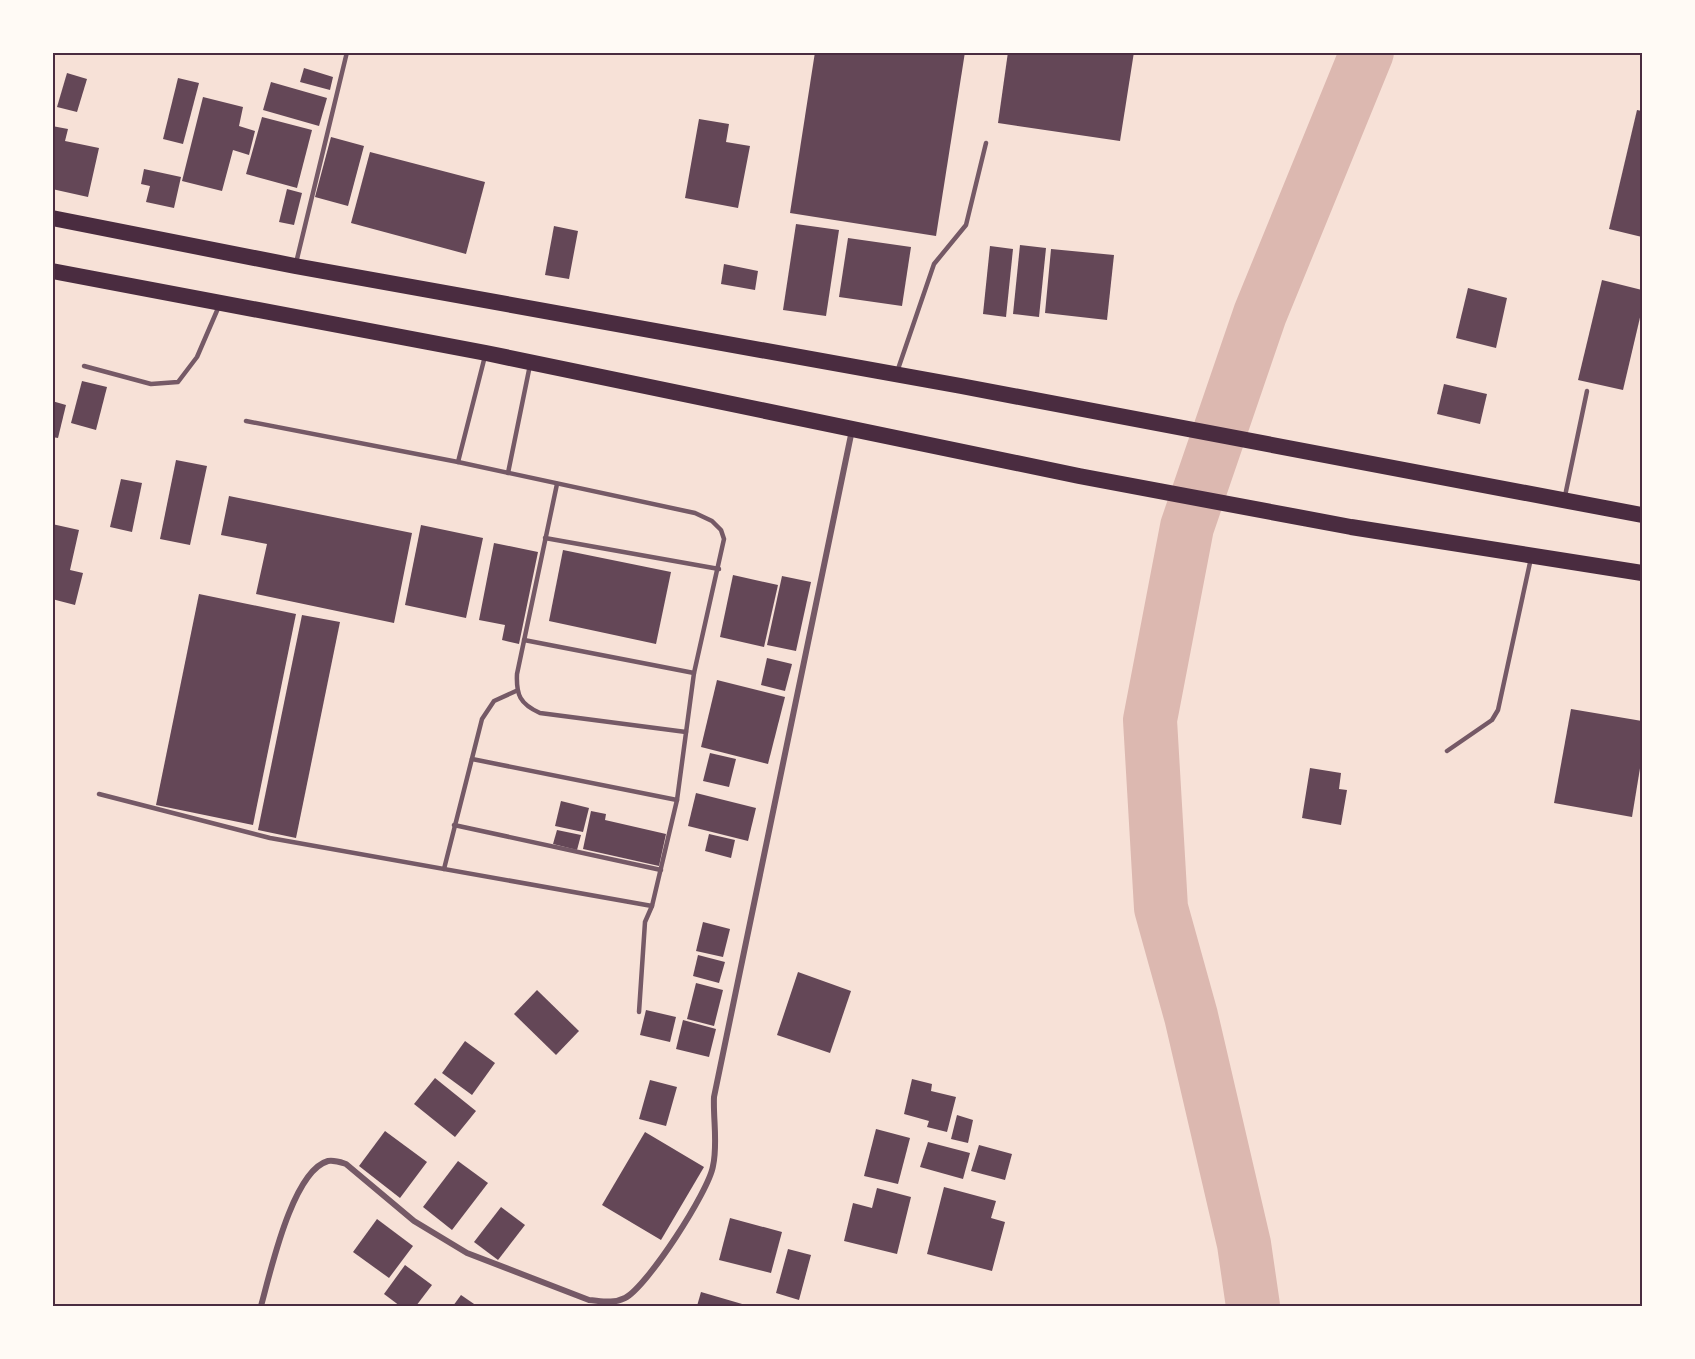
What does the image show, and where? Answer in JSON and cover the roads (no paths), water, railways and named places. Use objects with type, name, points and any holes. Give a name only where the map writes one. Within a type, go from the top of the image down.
[{"type":"highway","points":[[52,218],[295,266],[1086,410],[1563,502],[1642,515]]},
{"type":"highway","points":[[52,271],[486,353],[1079,477],[1351,527],[1642,573]]},
{"type":"street","points":[[261,1306],[284,1223],[300,1189],[315,1169],[334,1160],[360,1174],[376,1191],[414,1221],[467,1253],[558,1290],[612,1305],[640,1286],[689,1217],[713,1167],[714,1097],[852,430]]},
{"type":"lane","points":[[295,266],[347,52]]},
{"type":"lane","points":[[896,375],[934,264],[966,225],[986,143]]},
{"type":"lane","points":[[84,366],[151,384],[178,382],[197,357],[220,303]]},
{"type":"lane","points":[[458,462],[486,353]]},
{"type":"lane","points":[[508,473],[531,363]]},
{"type":"lane","points":[[1563,502],[1587,391]]},
{"type":"lane","points":[[246,421],[458,462],[695,513],[712,520],[722,530],[724,539],[719,569],[694,673],[677,800],[652,906],[645,922],[639,1012]]},
{"type":"lane","points":[[557,484],[524,640],[516,691],[522,702],[540,712],[686,732]]},
{"type":"lane","points":[[545,538],[719,569]]},
{"type":"lane","points":[[1447,751],[1492,720],[1498,710],[1531,555]]},
{"type":"lane","points":[[524,640],[694,673]]},
{"type":"lane","points":[[444,869],[472,759],[488,708],[501,696],[516,691]]},
{"type":"lane","points":[[472,759],[677,800]]},
{"type":"lane","points":[[99,794],[270,838],[652,906]]},
{"type":"lane","points":[[454,825],[661,870]]},
{"type":"waterway","points":[[1253,1306],[1244,1244],[1191,1016],[1161,908],[1150,720],[1187,527],[1260,314],[1367,52]]}]
